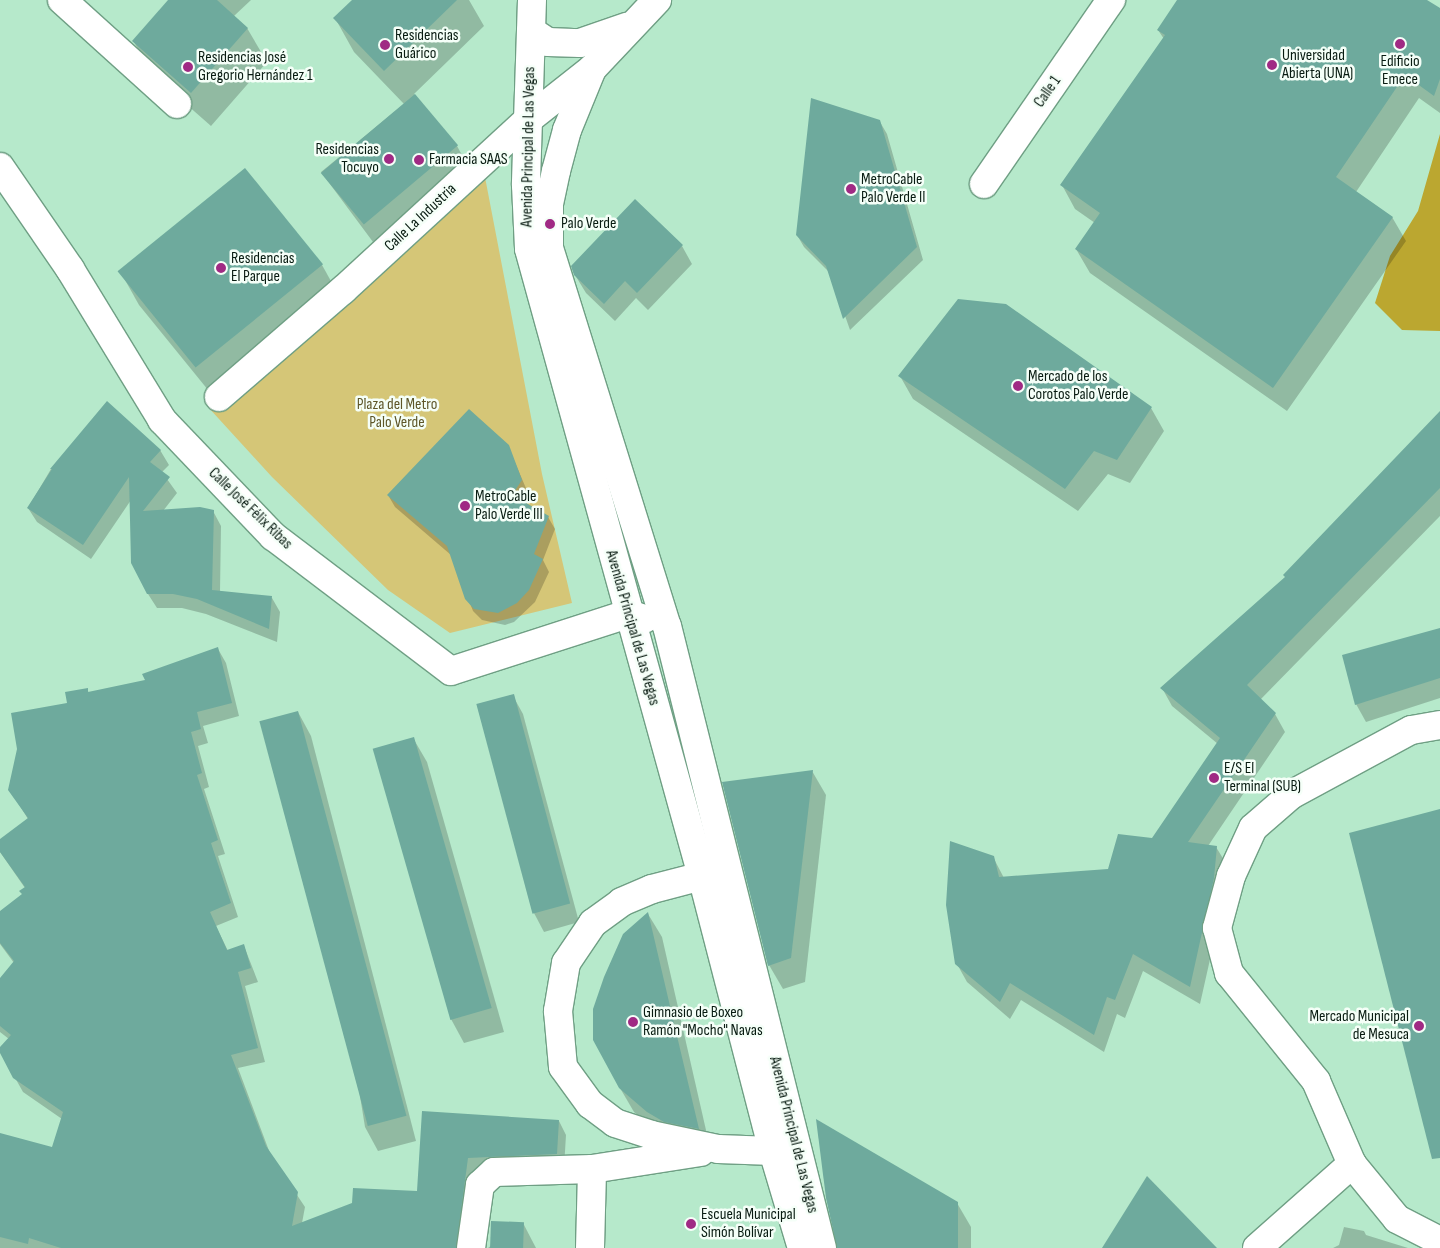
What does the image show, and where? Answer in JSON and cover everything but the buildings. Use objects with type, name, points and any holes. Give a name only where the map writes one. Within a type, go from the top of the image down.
[{"type":"street","points":[[62,0],[177,104]]},
{"type":"street","name":"Avenida Principal de Las Vegas","points":[[532,0],[530,118],[526,185],[529,248],[628,614],[702,876],[773,1151],[802,1248]]},
{"type":"street","name":"Calle La Industria","points":[[219,396],[343,290],[530,118],[592,69],[632,24],[657,0]]},
{"type":"street","name":"Calle 1","points":[[984,184],[1112,0]]},
{"type":"street","name":"Calle La Industria","points":[[531,31],[548,42],[580,43],[632,24]]},
{"type":"street","name":"Avenida Principal de Las Vegas","points":[[592,69],[567,130],[556,171],[550,204],[549,248],[667,626],[822,1248]]},
{"type":"street","name":"Calle José Félix Ribas","points":[[0,167],[70,269],[162,420],[273,536],[451,671],[628,614]]},
{"type":"street","points":[[628,614],[667,626]]},
{"type":"street","points":[[1440,725],[1411,730],[1291,795],[1254,828],[1230,876],[1217,928],[1229,973],[1316,1081],[1352,1164],[1397,1219],[1440,1241]]},
{"type":"street","points":[[702,876],[652,889],[622,902],[593,923],[566,963],[558,1011],[563,1067],[590,1104],[615,1123],[651,1135],[718,1149],[773,1151]]},
{"type":"street","points":[[470,1248],[480,1185],[494,1172],[592,1169],[718,1149]]},
{"type":"street","points":[[1257,1248],[1352,1164]]},
{"type":"street","points":[[590,1248],[592,1169]]},
{"type":"green space","name":"Plaza del Metro Palo Verde","points":[[484,172],[542,474],[572,603],[450,633],[388,590],[272,477],[208,407],[371,261]]},
{"type":"shaded area","points":[[1440,134],[1440,331],[1402,330],[1375,303],[1390,256],[1418,211]]},
{"type":"place","name":"Edificio Emece","points":[[1400,44]]},
{"type":"place","name":"Residencias Guárico","points":[[385,45]]},
{"type":"place","name":"Universidad Abierta (UNA)","points":[[1272,65]]},
{"type":"place","name":"Residencias José Gregorio Hernández 1","points":[[188,67]]},
{"type":"place","name":"Residencias Tocuyo","points":[[389,159]]},
{"type":"place","name":"Farmacia SAAS","points":[[419,160]]},
{"type":"place","name":"MetroCable Palo Verde II","points":[[851,189]]},
{"type":"place","name":"Palo Verde","points":[[550,224]]},
{"type":"place","name":"Residencias El Parque","points":[[221,268]]},
{"type":"place","name":"Mercado de los Corotos Palo Verde","points":[[1018,386]]},
{"type":"place","name":"MetroCable Palo Verde III","points":[[465,506]]},
{"type":"place","name":"E/S El Terminal (SUB)","points":[[1214,778]]},
{"type":"place","name":"Gimnasio de Boxeo Ramón \"Mocho\" Navas","points":[[633,1022]]},
{"type":"place","name":"Mercado Municipal de Mesuca","points":[[1419,1026]]},
{"type":"place","name":"Escuela Municipal Simón Bolívar","points":[[691,1224]]}]
